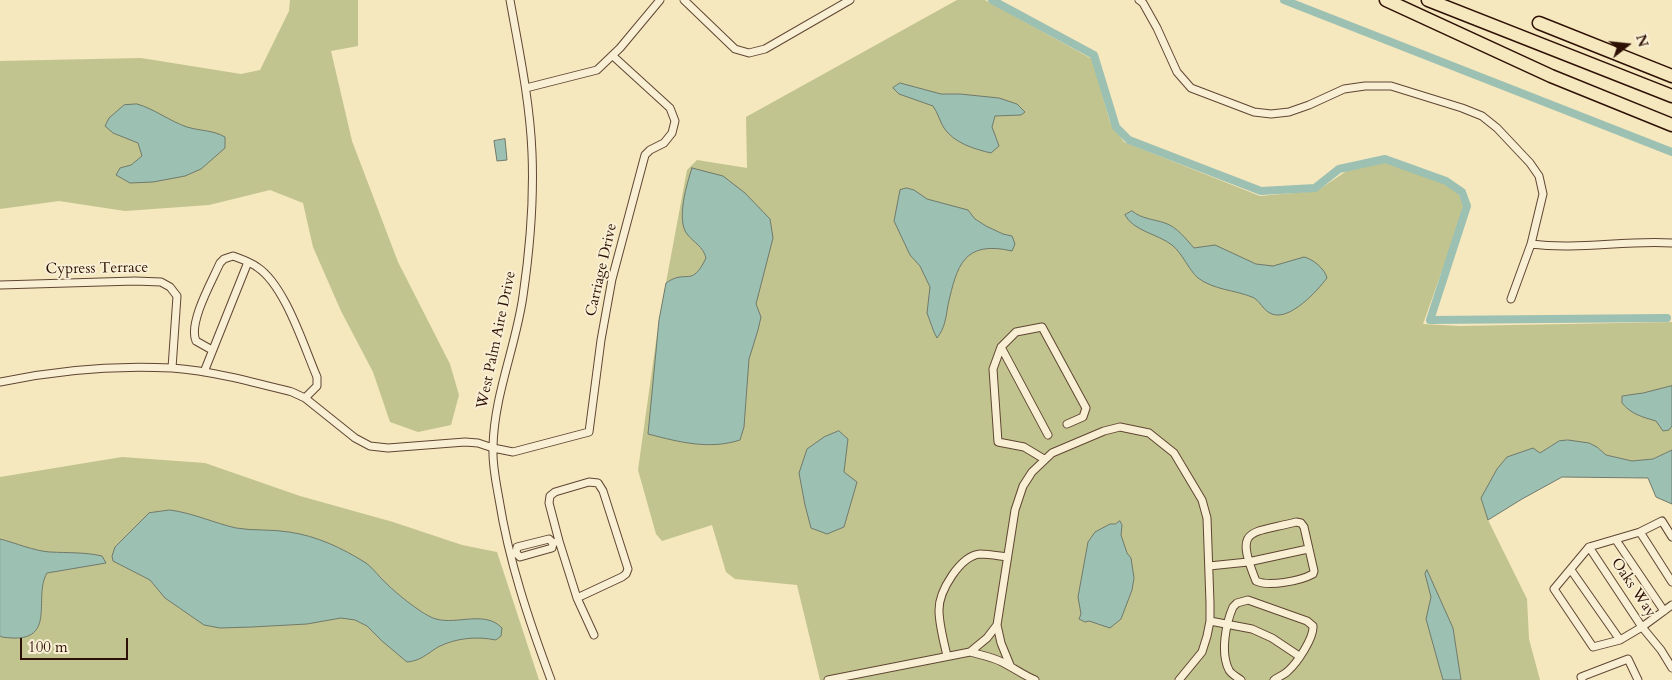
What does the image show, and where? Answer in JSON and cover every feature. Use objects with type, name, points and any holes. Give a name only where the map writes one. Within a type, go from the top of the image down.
[{"type":"highway","points":[[1386,0],[1551,76],[1672,125]]},
{"type":"highway","points":[[1428,0],[1672,96]]},
{"type":"highway","points":[[1539,23],[1672,76]]},
{"type":"street","name":"West Palm Aire Drive","points":[[510,0],[526,88],[532,152],[532,218],[523,297],[495,419],[492,448],[502,520],[513,554],[527,616],[551,680]]},
{"type":"street","points":[[526,88],[597,70],[613,56],[660,0]]},
{"type":"street","points":[[684,0],[735,50],[749,53],[765,49],[850,0]]},
{"type":"street","points":[[1139,0],[1143,3],[1157,28],[1178,72],[1191,88],[1254,112],[1272,114],[1289,112],[1344,89],[1365,86],[1391,86],[1462,108],[1482,116],[1497,128],[1530,163],[1539,176],[1543,194],[1531,244],[1511,299]]},
{"type":"street","name":"Carriage Drive","points":[[492,448],[513,452],[589,432],[601,340],[612,279],[645,155],[650,150],[664,143],[672,133],[675,121],[670,108],[613,56]]},
{"type":"street","points":[[1531,244],[1558,247],[1644,242],[1672,243]]},
{"type":"street","points":[[212,350],[196,341],[194,330],[196,319],[220,263],[224,259],[233,256],[258,267],[268,277],[284,301],[317,378],[317,386],[305,398]]},
{"type":"street","points":[[204,372],[248,262]]},
{"type":"street","name":"Cypress Terrace","points":[[0,285],[128,281],[161,282],[170,287],[177,296],[172,368]]},
{"type":"street","points":[[1044,459],[1024,447],[998,442],[993,369],[1001,347],[1016,332],[1042,327],[1086,408],[1083,417],[1067,424]]},
{"type":"street","points":[[1001,347],[1048,435]]},
{"type":"street","points":[[0,382],[102,368],[172,368],[204,372],[292,392],[305,398],[355,438],[370,446],[388,448],[465,442],[478,443],[492,448]]},
{"type":"street","points":[[1010,667],[1001,643],[997,625],[1003,597],[1007,557],[1015,510],[1023,486],[1032,472],[1052,453],[1104,431],[1120,427],[1149,433],[1174,453],[1202,500],[1207,518],[1210,621],[1202,652],[1179,680]]},
{"type":"street","points":[[577,598],[622,577],[628,569],[603,490],[598,483],[589,482],[555,492],[550,496],[549,503],[556,542],[577,598],[594,635]]},
{"type":"street","points":[[1672,537],[1662,521],[1640,532],[1589,547],[1554,588],[1593,647],[1620,640],[1672,605]]},
{"type":"street","points":[[1296,522],[1301,523],[1304,527],[1314,571],[1313,574],[1276,584],[1261,584],[1256,581],[1248,562],[1244,545],[1248,537],[1252,534],[1296,522]]},
{"type":"street","points":[[1640,532],[1672,582]]},
{"type":"street","points":[[1616,540],[1664,611]]},
{"type":"street","points":[[513,554],[520,557],[552,548],[556,542]]},
{"type":"street","name":"Oaks Way","points":[[1589,547],[1642,627],[1661,650],[1672,668]]},
{"type":"street","points":[[1209,566],[1248,562],[1308,549]]},
{"type":"street","points":[[947,656],[939,610],[943,591],[959,566],[971,557],[980,554],[1007,557]]},
{"type":"street","points":[[1571,570],[1620,640]]},
{"type":"street","points":[[1241,680],[1229,671],[1224,653],[1224,643],[1231,612],[1236,603],[1248,600],[1307,621],[1311,624],[1313,630],[1306,647],[1288,672],[1274,680]]},
{"type":"street","points":[[1210,621],[1252,629],[1272,638],[1299,656]]},
{"type":"street","points":[[970,652],[987,638],[997,625]]},
{"type":"street","points":[[828,680],[970,652],[988,656],[1035,680]]},
{"type":"street","points":[[1582,680],[1581,677],[1628,660],[1638,680]]},
{"type":"green space","points":[[290,0],[358,0],[358,46],[331,51],[352,141],[398,262],[450,364],[459,395],[451,425],[418,432],[390,422],[373,372],[341,311],[313,247],[303,203],[270,190],[209,205],[125,211],[59,201],[0,209],[0,61],[141,58],[241,74],[260,70],[289,11]]},
{"type":"green space","points":[[957,0],[985,0],[1092,59],[1110,122],[1124,142],[1260,196],[1317,191],[1348,170],[1385,162],[1445,183],[1458,193],[1463,205],[1462,214],[1423,324],[1460,326],[1672,322],[1672,450],[1653,459],[1632,461],[1606,455],[1597,447],[1559,441],[1540,453],[1481,498],[1488,520],[1527,599],[1529,639],[1540,680],[820,680],[797,585],[735,579],[726,572],[712,525],[662,541],[656,534],[638,470],[659,320],[687,170],[697,160],[747,168],[746,117]]},
{"type":"green space","points":[[122,457],[205,463],[300,496],[393,522],[462,545],[497,552],[539,680],[0,680],[0,477]]},
{"type":"shaded area","points":[[900,83],[941,94],[999,98],[1017,104],[1025,112],[1021,115],[995,116],[992,127],[999,146],[991,153],[971,147],[953,138],[944,128],[933,106],[899,94],[893,88]]},
{"type":"shaded area","points":[[137,104],[187,127],[225,137],[225,148],[201,169],[185,176],[153,182],[130,183],[116,175],[120,168],[131,165],[142,156],[138,143],[113,133],[105,126],[109,118],[124,105]]},
{"type":"shaded area","points":[[505,139],[507,160],[497,161],[494,141]]},
{"type":"shaded area","points":[[692,168],[723,176],[745,193],[770,219],[773,238],[756,304],[761,317],[749,359],[744,427],[740,440],[728,443],[694,444],[648,434],[659,320],[666,283],[679,277],[692,276],[701,267],[706,258],[701,248],[687,234],[682,220],[682,211]]},
{"type":"shaded area","points":[[907,188],[914,190],[927,199],[968,210],[975,219],[986,226],[1012,236],[1015,244],[1012,251],[983,249],[965,259],[955,278],[945,322],[937,338],[927,313],[930,287],[920,266],[910,255],[894,221],[900,190]]},
{"type":"shaded area","points":[[1132,211],[1173,227],[1194,248],[1215,245],[1256,264],[1273,266],[1304,257],[1318,265],[1324,271],[1327,278],[1310,297],[1295,309],[1279,315],[1272,314],[1252,297],[1211,285],[1198,278],[1172,245],[1140,229],[1129,220],[1125,215]]},
{"type":"shaded area","points":[[1672,386],[1672,426],[1669,430],[1663,431],[1656,421],[1633,412],[1622,403],[1622,396]]},
{"type":"shaded area","points":[[839,431],[848,439],[844,472],[857,482],[844,527],[827,534],[811,528],[799,473],[807,449],[824,437]]},
{"type":"shaded area","points":[[1568,440],[1589,443],[1606,455],[1632,461],[1653,459],[1672,450],[1672,504],[1656,497],[1648,478],[1562,477],[1488,520],[1481,498],[1497,469],[1507,457],[1533,448],[1540,453],[1559,441]]},
{"type":"shaded area","points":[[170,510],[187,513],[236,528],[283,531],[319,540],[348,552],[366,563],[397,593],[431,617],[444,620],[487,620],[502,628],[501,636],[496,640],[474,638],[459,640],[438,647],[420,659],[407,662],[367,626],[355,620],[341,618],[307,624],[252,627],[220,628],[204,625],[165,598],[150,580],[113,561],[112,556],[115,547],[149,513]]},
{"type":"shaded area","points":[[1120,521],[1122,525],[1121,535],[1127,553],[1131,558],[1134,578],[1132,590],[1121,619],[1110,628],[1079,619],[1081,614],[1078,597],[1088,542],[1095,532]]},
{"type":"shaded area","points":[[0,539],[31,549],[102,556],[106,563],[47,573],[43,583],[41,618],[38,627],[31,634],[20,638],[2,637],[0,636]]},
{"type":"shaded area","points":[[1427,570],[1453,628],[1461,680],[1443,680],[1426,619],[1431,597],[1425,574]]},
{"type":"waterway","points":[[992,0],[1094,55],[1116,127],[1129,140],[1261,191],[1315,188],[1339,169],[1385,159],[1446,181],[1462,192],[1467,206],[1430,320],[1667,318]]},
{"type":"waterway","points":[[1284,0],[1672,152]]}]
